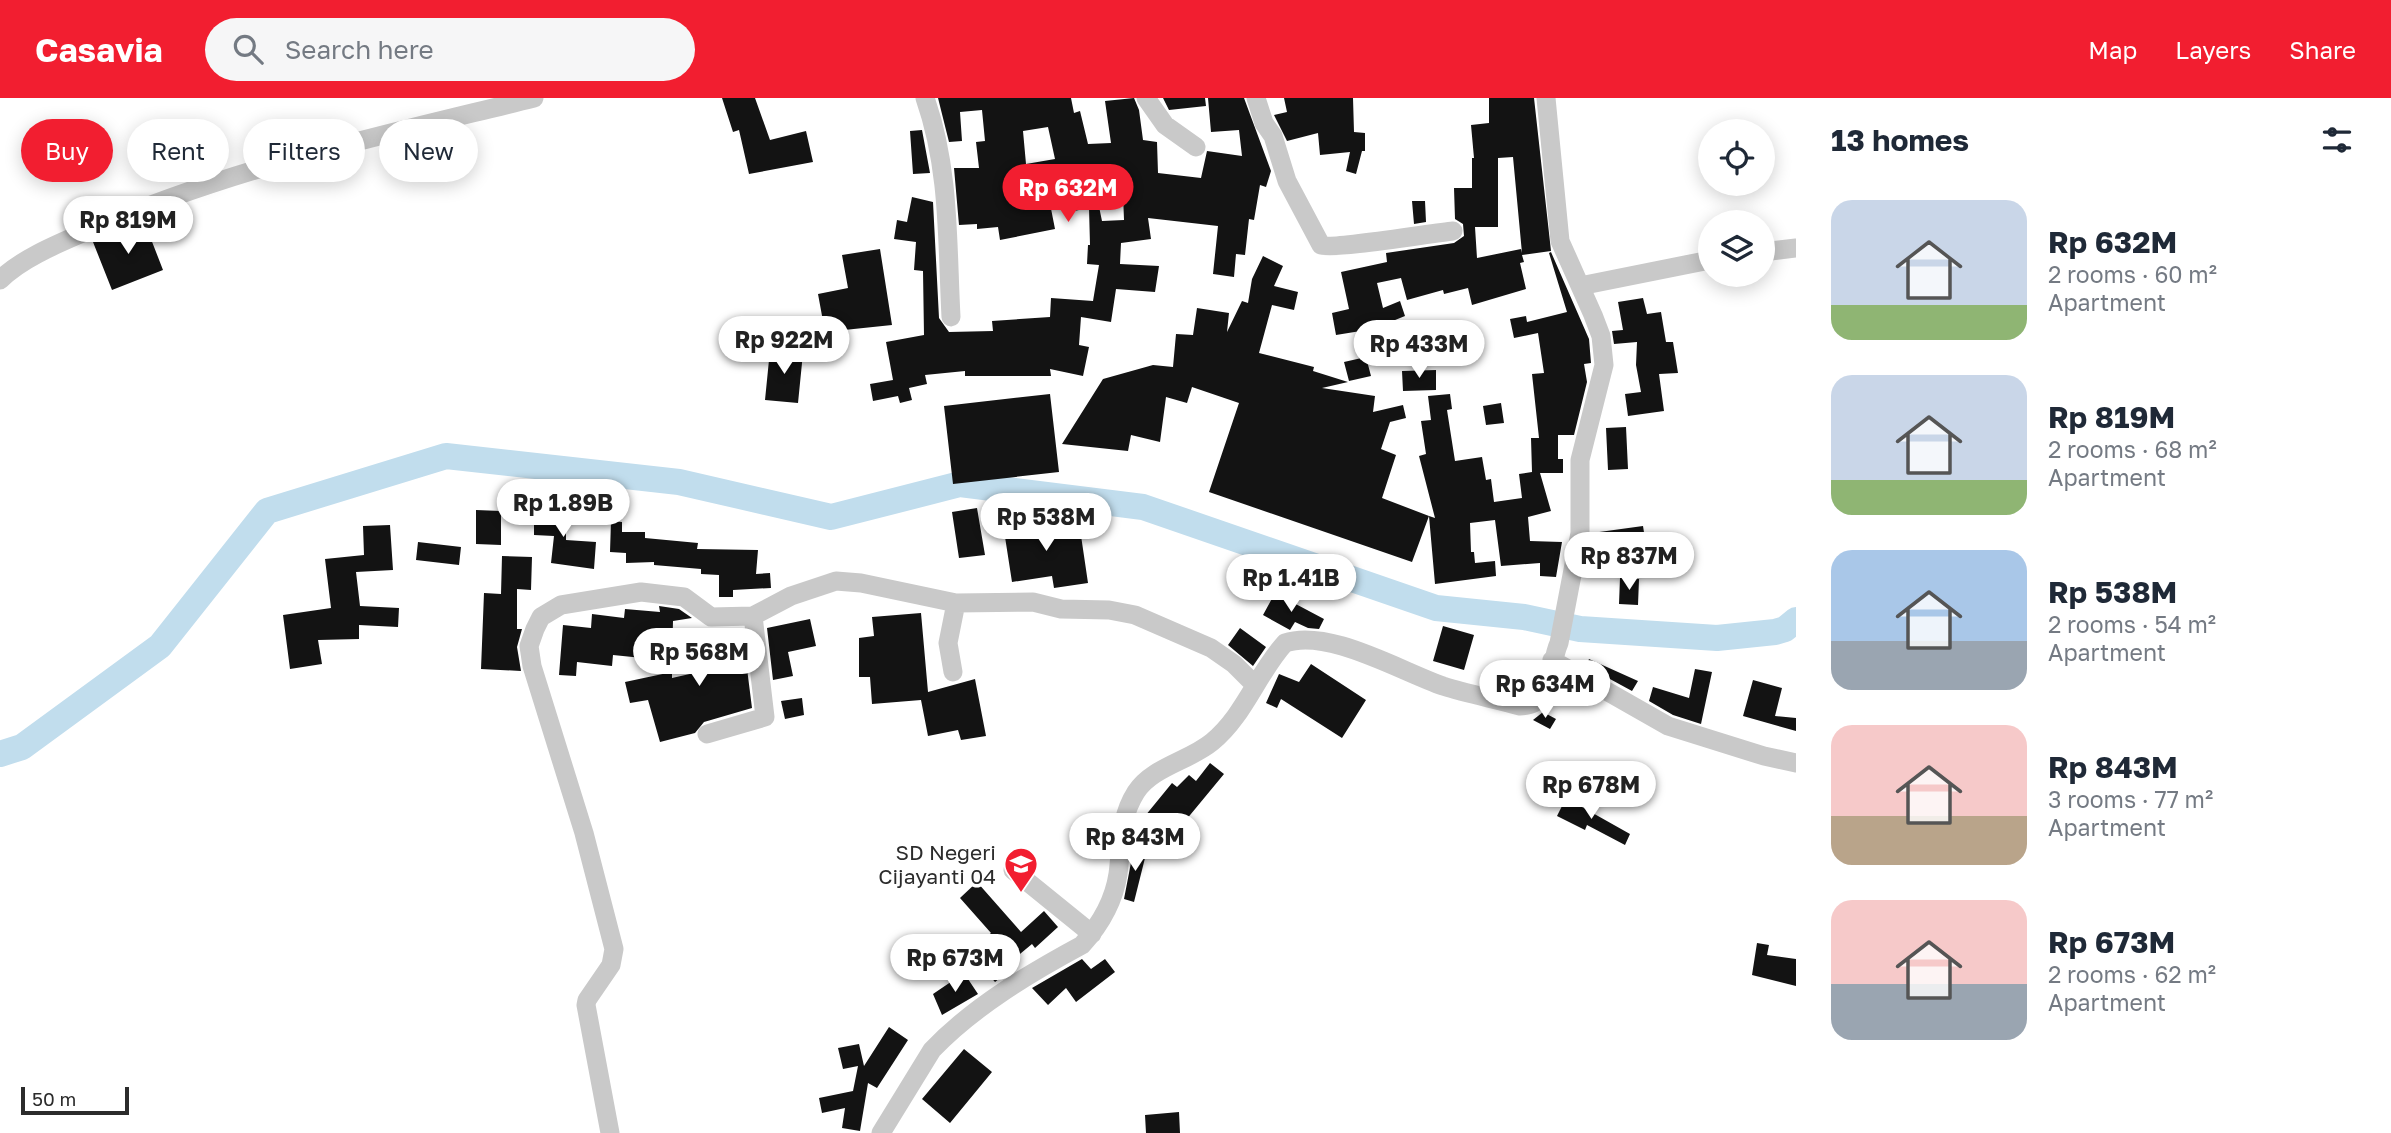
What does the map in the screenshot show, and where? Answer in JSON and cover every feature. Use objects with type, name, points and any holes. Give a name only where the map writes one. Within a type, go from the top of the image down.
[{"type":"street","points":[[0,280],[22,264],[70,239],[140,208],[215,181],[267,165],[534,98]]},
{"type":"street","points":[[925,98],[938,139],[946,189],[951,317]]},
{"type":"street","points":[[1146,98],[1165,125],[1196,147]]},
{"type":"street","points":[[1256,98],[1264,123],[1273,136],[1287,181],[1321,245],[1331,248],[1384,238],[1453,231]]},
{"type":"street","points":[[881,1133],[932,1050],[941,1040],[981,1010],[1082,945],[1092,934],[1110,904],[1118,875],[1124,814],[1137,789],[1151,776],[1184,761],[1213,742],[1240,712],[1254,684],[1285,643],[1307,639],[1357,652],[1444,686],[1521,706],[1531,706],[1543,698],[1550,687],[1580,533],[1580,460],[1604,365],[1601,336],[1562,249],[1556,224],[1546,98]]},
{"type":"street","points":[[1775,250],[1796,248]]},
{"type":"street","points":[[1580,285],[1698,262]]},
{"type":"street","points":[[610,1133],[586,1005],[611,965],[614,949],[584,833],[532,666],[529,646],[541,617],[561,605],[641,592],[693,601],[711,617],[753,616],[791,596],[835,581],[861,583],[956,603],[1033,602],[1061,609],[1109,610],[1135,615],[1211,648],[1234,664],[1254,684]]},
{"type":"street","points":[[953,672],[948,643],[956,603]]},
{"type":"street","points":[[707,734],[765,717],[753,616]]},
{"type":"street","points":[[1555,651],[1668,726],[1764,756],[1796,763]]},
{"type":"street","points":[[1013,870],[1092,934]]},
{"type":"building","points":[[722,98],[755,98],[770,140],[806,131],[813,162],[749,174],[739,130],[733,132]]},
{"type":"building","points":[[938,98],[1071,98],[1074,113],[1080,111],[1088,144],[1111,143],[1105,101],[1134,98],[1139,110],[1143,140],[1157,142],[1158,173],[1201,178],[1207,151],[1242,156],[1239,130],[1211,132],[1208,98],[1244,98],[1271,171],[1266,187],[1260,185],[1254,220],[1249,219],[1245,255],[1236,254],[1234,277],[1213,274],[1218,226],[1148,218],[1151,239],[1121,243],[1120,264],[1159,266],[1155,292],[1116,289],[1111,322],[1081,317],[1079,345],[1089,347],[1083,376],[1050,369],[1051,376],[965,376],[965,371],[925,375],[927,384],[909,388],[912,400],[900,403],[898,396],[873,401],[870,384],[893,380],[886,342],[924,335],[923,271],[914,270],[916,242],[894,239],[897,220],[907,222],[912,197],[933,202],[939,318],[949,332],[993,331],[992,321],[1050,317],[1051,298],[1093,301],[1099,265],[1087,264],[1090,245],[1089,208],[1074,211],[1066,169],[1044,173],[1055,229],[1000,240],[998,227],[977,229],[977,224],[959,225],[954,168],[979,168],[976,142],[985,141],[982,110],[960,112],[962,141],[949,142]],"holes":[[[1048,127],[1055,159],[1026,164],[1023,131]],[[1091,168],[1122,168],[1124,220],[1102,221]]]},
{"type":"building","points":[[1163,98],[1205,98],[1206,106],[1169,110]]},
{"type":"building","points":[[1284,98],[1353,98],[1354,132],[1365,133],[1365,151],[1362,151],[1356,174],[1346,171],[1350,152],[1320,155],[1318,133],[1287,141],[1274,115],[1287,112]]},
{"type":"building","points":[[1489,98],[1534,98],[1551,251],[1522,255],[1524,262],[1520,263],[1526,289],[1472,305],[1468,288],[1444,294],[1443,290],[1407,300],[1401,278],[1377,283],[1383,308],[1400,301],[1405,316],[1373,329],[1336,335],[1332,313],[1349,309],[1341,272],[1387,262],[1386,253],[1454,243],[1464,236],[1463,224],[1455,219],[1454,188],[1472,188],[1474,158],[1471,125],[1489,123]],"holes":[[[1513,157],[1522,253],[1521,249],[1477,258],[1475,227],[1498,227],[1498,158]]]},
{"type":"building","points":[[922,130],[930,173],[913,174],[910,131]]},
{"type":"building","points":[[1412,201],[1425,201],[1426,222],[1414,224]]},
{"type":"building","points":[[144,221],[163,270],[112,290],[93,242]]},
{"type":"building","points":[[880,249],[892,325],[825,332],[818,294],[848,288],[842,255]]},
{"type":"building","points":[[1551,252],[1589,339],[1591,363],[1584,364],[1587,382],[1574,435],[1558,435],[1558,459],[1563,459],[1563,473],[1540,473],[1551,511],[1528,517],[1530,541],[1562,542],[1556,577],[1540,576],[1540,563],[1501,566],[1495,520],[1470,523],[1471,552],[1474,552],[1475,563],[1495,561],[1496,576],[1435,584],[1429,516],[1435,518],[1419,456],[1426,454],[1421,421],[1431,420],[1428,396],[1450,394],[1452,409],[1447,410],[1455,461],[1482,457],[1486,480],[1491,479],[1494,502],[1522,498],[1519,474],[1532,472],[1531,438],[1539,438],[1532,374],[1544,373],[1538,333],[1514,338],[1510,319],[1526,316],[1527,322],[1567,312],[1549,253]]},
{"type":"building","points":[[1263,256],[1283,266],[1274,286],[1298,292],[1294,310],[1272,305],[1259,353],[1314,367],[1313,371],[1348,382],[1322,388],[1375,396],[1373,412],[1403,405],[1406,418],[1390,422],[1381,449],[1396,455],[1382,498],[1429,516],[1412,562],[1209,492],[1239,403],[1192,387],[1187,403],[1166,397],[1160,442],[1131,435],[1128,451],[1062,444],[1103,379],[1153,365],[1173,367],[1176,334],[1193,335],[1197,308],[1229,313],[1227,332],[1242,301],[1248,303],[1252,279]]},
{"type":"building","points":[[1643,298],[1647,314],[1661,312],[1666,342],[1673,342],[1678,373],[1659,374],[1664,411],[1628,416],[1625,394],[1641,392],[1636,365],[1637,342],[1614,344],[1612,331],[1623,330],[1618,302]]},
{"type":"building","points":[[770,350],[803,353],[798,403],[765,400]]},
{"type":"building","points":[[1366,357],[1371,376],[1349,381],[1344,362]]},
{"type":"building","points":[[1436,370],[1436,390],[1403,391],[1402,371]]},
{"type":"building","points":[[1050,394],[1059,472],[953,484],[944,406]]},
{"type":"building","points":[[1501,403],[1504,423],[1486,425],[1483,406]]},
{"type":"building","points":[[1626,427],[1628,469],[1608,470],[1606,428]]},
{"type":"building","points":[[534,508],[566,508],[566,540],[596,542],[594,569],[551,563],[554,536],[534,535]]},
{"type":"building","points":[[977,508],[985,555],[959,558],[952,512]]},
{"type":"building","points":[[476,510],[501,511],[501,545],[476,544]]},
{"type":"building","points":[[1035,519],[1036,528],[1079,522],[1088,583],[1054,588],[1052,576],[1012,582],[1003,524]]},
{"type":"building","points":[[611,521],[622,522],[622,532],[645,532],[645,538],[698,543],[697,549],[758,550],[756,574],[770,573],[771,588],[733,590],[733,597],[719,597],[719,575],[701,574],[701,569],[654,565],[654,562],[626,563],[626,553],[610,552]]},
{"type":"building","points":[[390,525],[393,570],[356,572],[360,606],[399,608],[398,627],[359,625],[359,639],[318,640],[322,664],[290,669],[283,615],[331,608],[325,559],[364,555],[363,526]]},
{"type":"building","points":[[1643,526],[1646,545],[1592,552],[1592,533]]},
{"type":"building","points":[[418,542],[461,547],[459,565],[416,560]]},
{"type":"building","points":[[502,556],[532,557],[531,590],[517,589],[517,629],[522,629],[517,647],[521,671],[481,669],[484,593],[501,594]]},
{"type":"building","points":[[1620,578],[1639,579],[1638,605],[1619,604]]},
{"type":"building","points":[[1275,593],[1324,619],[1319,629],[1308,628],[1295,622],[1290,630],[1263,615]]},
{"type":"building","points":[[659,606],[679,609],[692,618],[673,621],[672,661],[613,655],[612,666],[577,662],[576,676],[559,675],[563,625],[591,628],[592,614],[624,618],[625,609],[660,612]]},
{"type":"building","points":[[921,613],[928,692],[975,679],[986,736],[961,740],[958,730],[928,736],[921,700],[872,704],[870,677],[859,677],[859,638],[874,636],[872,617]]},
{"type":"building","points":[[810,619],[816,646],[788,652],[793,676],[773,680],[767,628]]},
{"type":"building","points":[[1443,626],[1474,635],[1464,670],[1433,661]]},
{"type":"building","points":[[1240,628],[1266,647],[1253,666],[1228,645]]},
{"type":"building","points":[[742,629],[752,708],[704,722],[695,733],[660,742],[648,700],[630,703],[625,682],[672,672],[672,678],[703,671],[703,666],[711,664],[703,663],[700,633]]},
{"type":"building","points":[[1589,659],[1638,681],[1632,691],[1586,666]]},
{"type":"building","points":[[1311,664],[1366,700],[1342,738],[1281,699],[1277,708],[1266,703],[1279,674],[1299,682]]},
{"type":"building","points":[[1695,669],[1712,672],[1701,724],[1673,715],[1649,701],[1653,687],[1689,698]]},
{"type":"building","points":[[1753,680],[1782,688],[1775,716],[1796,718],[1796,731],[1743,716]]},
{"type":"building","points":[[802,698],[804,715],[785,719],[781,701]]},
{"type":"building","points":[[1543,712],[1556,719],[1550,729],[1533,720]]},
{"type":"building","points":[[1210,763],[1224,774],[1162,849],[1136,827],[1172,783],[1177,787],[1189,775],[1196,781]]},
{"type":"building","points":[[1566,798],[1630,834],[1625,845],[1587,825],[1585,830],[1557,816]]},
{"type":"building","points":[[1134,847],[1147,850],[1134,902],[1124,899]]},
{"type":"building","points":[[977,882],[1021,932],[1044,911],[1058,927],[1035,948],[1032,944],[1009,963],[1013,968],[995,982],[969,952],[991,933],[960,898]]},
{"type":"building","points":[[1757,943],[1769,945],[1767,955],[1796,959],[1796,986],[1752,975]]},
{"type":"building","points":[[1082,959],[1091,969],[1105,959],[1115,972],[1076,1002],[1066,988],[1048,1005],[1032,988]]},
{"type":"building","points":[[964,973],[978,994],[942,1015],[933,994]]},
{"type":"building","points":[[889,1027],[908,1040],[877,1088],[868,1083],[860,1131],[842,1128],[845,1108],[822,1113],[819,1098],[853,1091],[858,1066],[843,1069],[838,1048],[859,1044],[864,1066]]},
{"type":"building","points":[[964,1049],[992,1072],[950,1123],[922,1099]]},
{"type":"building","points":[[1179,1112],[1180,1133],[1146,1133],[1145,1115]]},
{"type":"waterway","points":[[0,754],[22,747],[160,646],[267,511],[446,456],[679,482],[831,517],[960,484],[1143,507],[1436,608],[1524,617],[1580,629],[1717,638],[1775,632],[1785,629],[1796,620]]},
{"type":"place","name":"SD Negeri Cijayanti 04","points":[[1021,894]]}]
